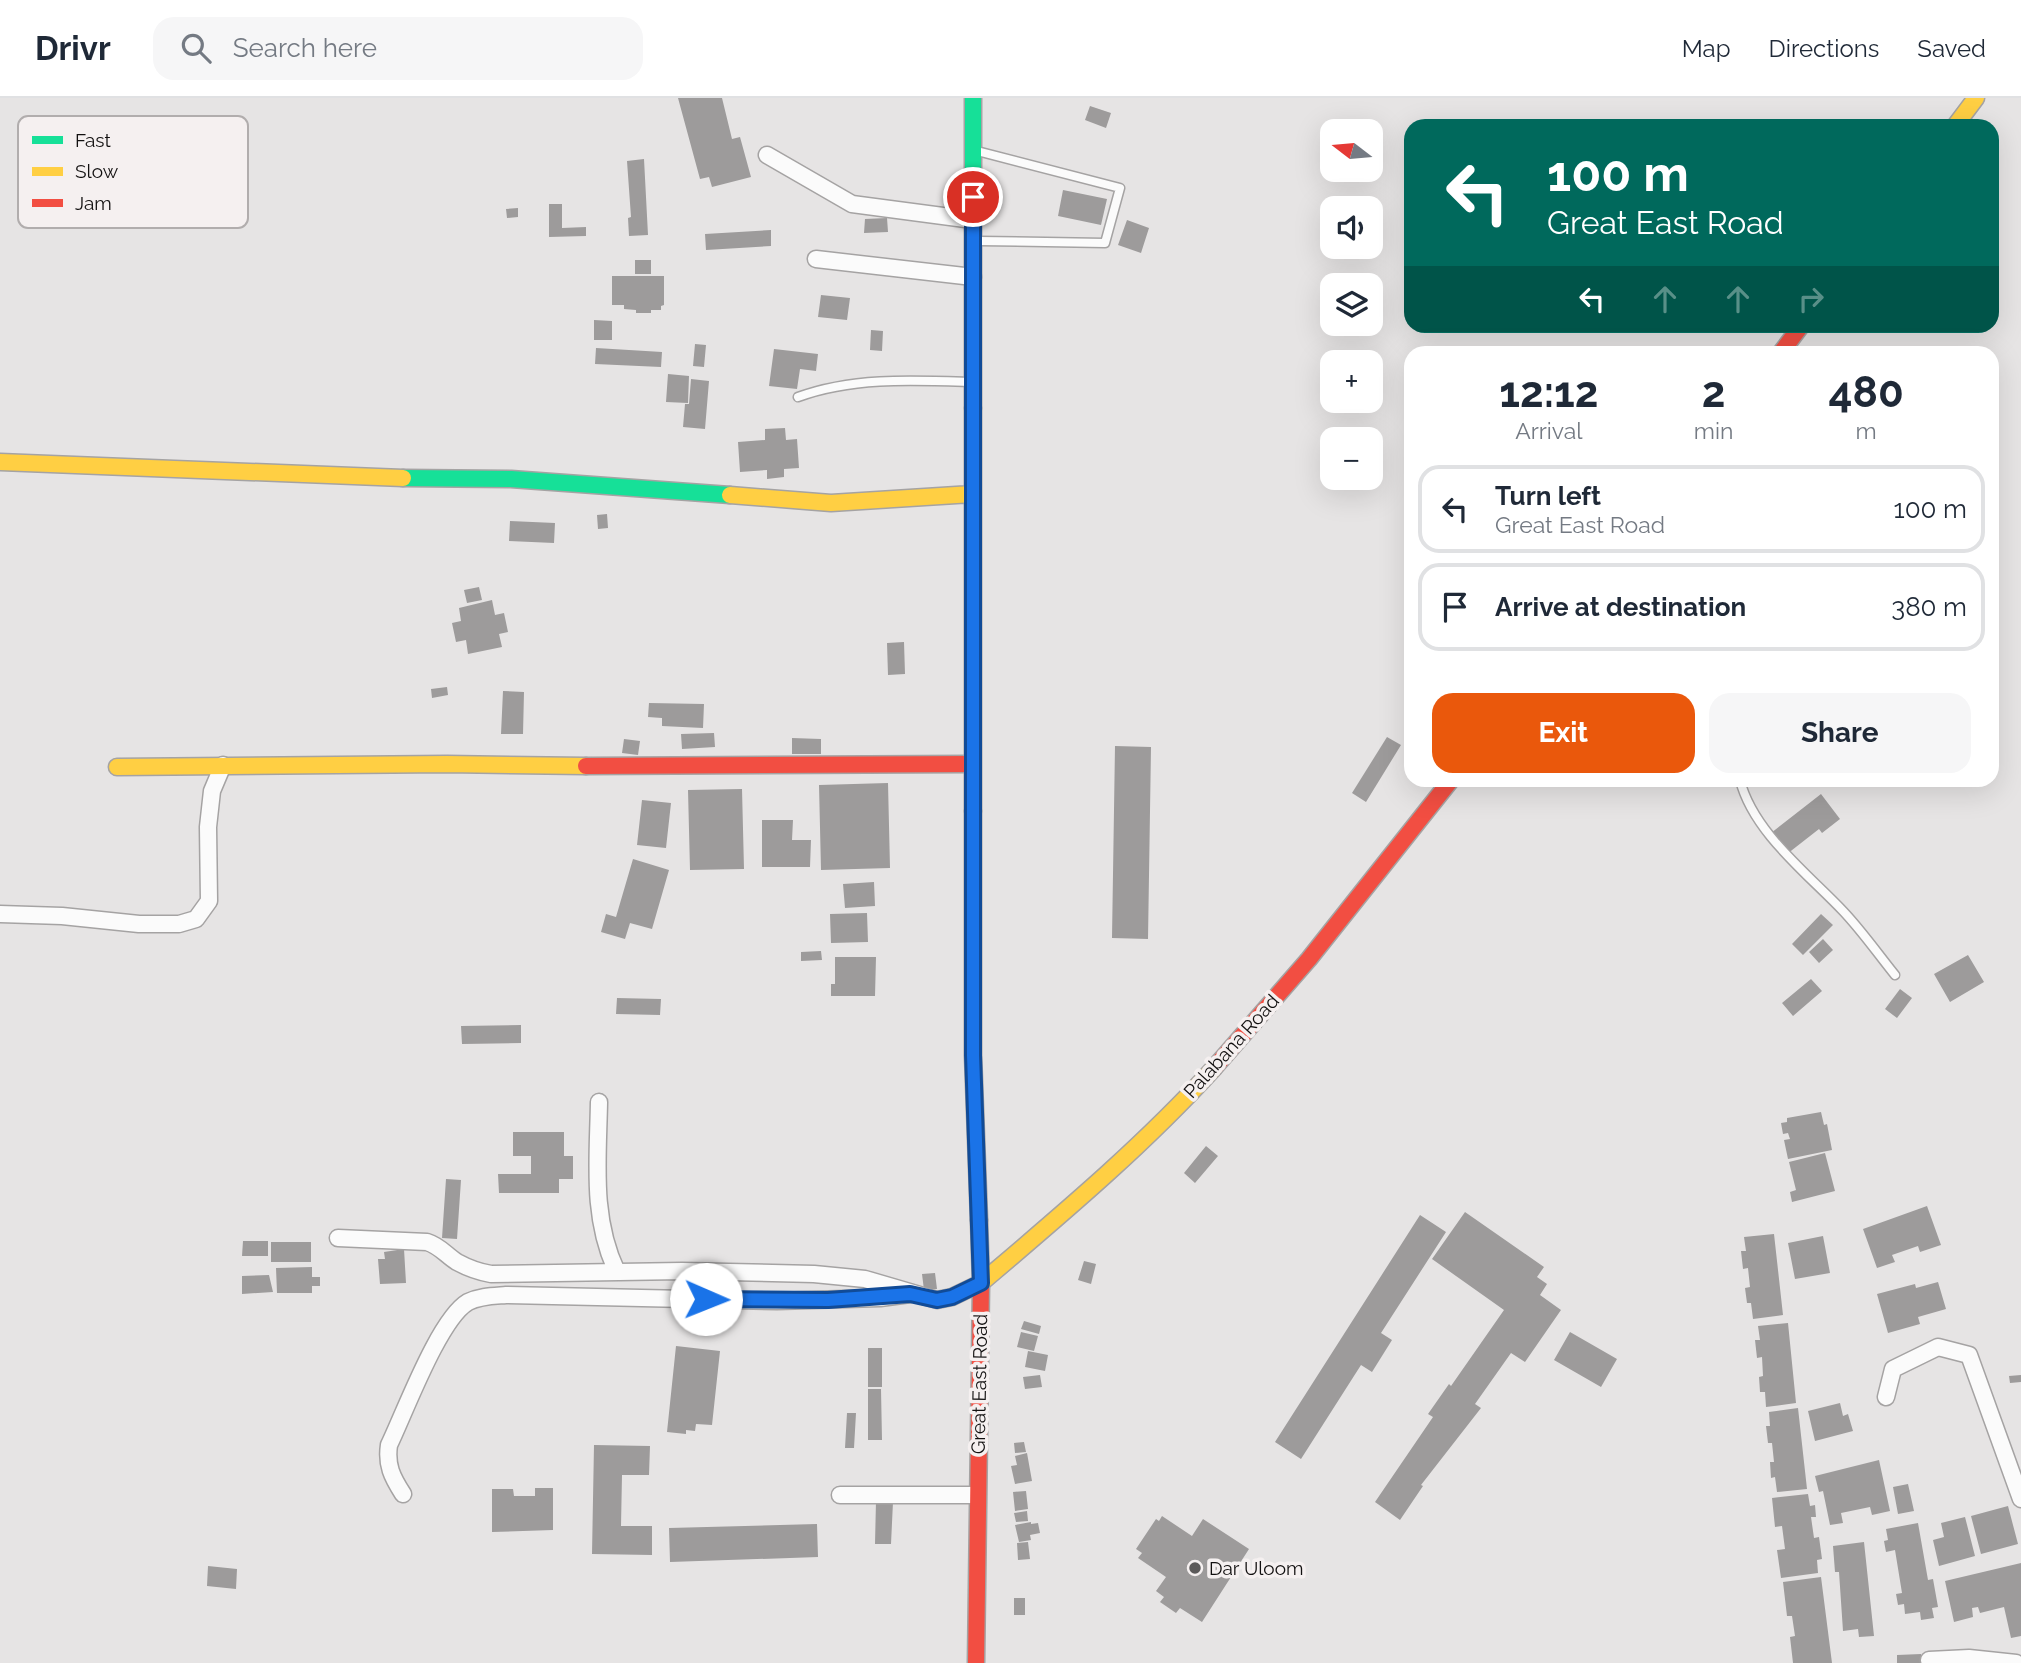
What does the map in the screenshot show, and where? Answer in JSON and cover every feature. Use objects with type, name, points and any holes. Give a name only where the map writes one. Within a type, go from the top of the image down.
[{"type":"main road","name":"Great East Road","points":[[973,98],[973,1055],[981,1283],[976,1663]]},
{"type":"main road","points":[[1960,119],[1976,98]]},
{"type":"main road","points":[[0,462],[411,478],[511,479],[831,503],[972,494]]},
{"type":"main road","points":[[117,767],[972,764]]},
{"type":"main road","name":"Palabana Road","points":[[981,1283],[1108,1175],[1175,1108],[1321,944],[1445,787]]},
{"type":"street","points":[[767,155],[852,204],[972,220]]},
{"type":"street","points":[[816,259],[973,277]]},
{"type":"street","points":[[0,914],[62,916],[139,924],[179,924],[196,919],[209,901],[208,827],[212,791],[223,765]]},
{"type":"street","points":[[599,1102],[597,1199],[606,1245],[617,1272]]},
{"type":"street","points":[[338,1238],[428,1242],[439,1246],[456,1261],[491,1275],[682,1271],[814,1274],[865,1279],[937,1300],[952,1297],[981,1283]]},
{"type":"street","points":[[403,1494],[391,1475],[388,1463],[389,1445],[438,1340],[453,1314],[468,1303],[481,1298],[506,1295],[777,1301],[910,1294]]},
{"type":"street","points":[[1886,1397],[1893,1369],[1914,1357],[1938,1348],[1969,1355],[2021,1499]]},
{"type":"street","points":[[841,1494],[977,1495]]},
{"type":"street","points":[[1929,1660],[1969,1658],[2016,1663]]},
{"type":"lane","points":[[973,150],[1120,188],[1105,243],[973,241]]},
{"type":"lane","points":[[798,397],[824,388],[874,382],[972,382]]},
{"type":"lane","points":[[1742,787],[1745,799],[1780,847],[1846,915],[1895,975]]},
{"type":"building","points":[[678,98],[722,98],[732,139],[740,137],[751,177],[712,187],[709,177],[700,179]]},
{"type":"building","points":[[1090,106],[1111,113],[1106,128],[1085,120]]},
{"type":"building","points":[[644,159],[648,235],[629,236],[628,218],[631,217],[627,161]]},
{"type":"building","points":[[1063,190],[1107,199],[1101,225],[1058,216]]},
{"type":"building","points":[[549,204],[562,204],[562,228],[586,227],[586,236],[549,237]]},
{"type":"building","points":[[518,208],[518,217],[507,218],[506,209]]},
{"type":"building","points":[[887,218],[888,232],[864,233],[865,219]]},
{"type":"building","points":[[1127,220],[1149,228],[1141,253],[1118,245]]},
{"type":"building","points":[[771,230],[771,246],[706,250],[705,234]]},
{"type":"building","points":[[635,260],[651,260],[651,274],[635,274]]},
{"type":"building","points":[[612,276],[664,276],[664,305],[661,310],[636,313],[636,310],[624,309],[624,305],[612,305]]},
{"type":"building","points":[[821,295],[850,298],[847,320],[818,317]]},
{"type":"building","points":[[594,320],[612,321],[612,340],[594,340]]},
{"type":"building","points":[[871,330],[883,331],[882,351],[870,350]]},
{"type":"building","points":[[695,344],[706,345],[704,367],[693,366]]},
{"type":"building","points":[[596,348],[662,352],[661,367],[595,364]]},
{"type":"building","points":[[774,349],[818,354],[816,371],[800,369],[797,389],[769,386]]},
{"type":"building","points":[[668,374],[689,376],[688,403],[666,402]]},
{"type":"building","points":[[691,379],[709,381],[705,429],[683,427],[685,404],[689,404]]},
{"type":"building","points":[[785,428],[786,440],[797,439],[799,468],[784,469],[784,477],[767,479],[767,470],[740,472],[738,442],[765,440],[765,429]]},
{"type":"building","points":[[607,514],[608,528],[598,529],[597,515]]},
{"type":"building","points":[[510,521],[555,523],[554,543],[509,541]]},
{"type":"building","points":[[479,587],[482,600],[467,603],[464,590]]},
{"type":"building","points":[[492,600],[495,615],[504,613],[508,632],[499,634],[502,647],[468,654],[466,640],[456,642],[452,623],[461,621],[459,608]]},
{"type":"building","points":[[904,642],[905,674],[888,675],[887,643]]},
{"type":"building","points":[[447,687],[448,695],[432,698],[431,689]]},
{"type":"building","points":[[503,691],[524,692],[523,734],[501,734]]},
{"type":"building","points":[[649,703],[704,704],[703,728],[662,726],[662,718],[648,717]]},
{"type":"building","points":[[714,733],[715,747],[682,749],[681,734]]},
{"type":"building","points":[[1387,737],[1401,745],[1366,802],[1352,793]]},
{"type":"building","points":[[792,738],[821,739],[821,754],[792,754]]},
{"type":"building","points":[[624,739],[640,741],[638,755],[622,753]]},
{"type":"building","points":[[1115,746],[1151,747],[1148,939],[1112,938]]},
{"type":"building","points":[[888,783],[890,868],[821,870],[819,785]]},
{"type":"building","points":[[742,789],[744,869],[690,870],[688,790]]},
{"type":"building","points":[[1821,794],[1840,819],[1822,833],[1819,829],[1787,854],[1771,833]]},
{"type":"building","points":[[642,800],[671,803],[666,848],[637,845]]},
{"type":"building","points":[[762,820],[793,820],[792,840],[811,840],[810,867],[762,867]]},
{"type":"building","points":[[633,859],[669,870],[652,929],[630,923],[625,939],[601,932],[606,914],[616,917]]},
{"type":"building","points":[[874,882],[875,906],[845,908],[843,884]]},
{"type":"building","points":[[867,913],[868,942],[831,943],[830,914]]},
{"type":"building","points":[[1821,914],[1833,925],[1803,955],[1792,944]]},
{"type":"building","points":[[1823,939],[1833,950],[1819,963],[1809,952]]},
{"type":"building","points":[[821,951],[822,960],[801,961],[801,952]]},
{"type":"building","points":[[1968,955],[1984,982],[1950,1002],[1934,974]]},
{"type":"building","points":[[835,957],[876,957],[875,996],[831,996],[831,984],[835,984]]},
{"type":"building","points":[[1811,979],[1822,991],[1793,1016],[1782,1003]]},
{"type":"building","points":[[1900,989],[1912,998],[1897,1018],[1885,1009]]},
{"type":"building","points":[[617,998],[661,999],[660,1015],[616,1014]]},
{"type":"building","points":[[521,1025],[521,1043],[462,1044],[461,1026]]},
{"type":"building","points":[[1821,1112],[1824,1125],[1827,1124],[1832,1150],[1788,1159],[1784,1140],[1790,1139],[1788,1133],[1783,1134],[1781,1123],[1787,1122],[1787,1118]]},
{"type":"building","points":[[513,1132],[564,1132],[564,1156],[573,1156],[573,1179],[559,1179],[559,1193],[499,1193],[498,1174],[531,1174],[531,1156],[513,1156]]},
{"type":"building","points":[[1206,1146],[1218,1156],[1195,1183],[1184,1173]]},
{"type":"building","points":[[1825,1153],[1835,1191],[1792,1202],[1790,1192],[1796,1190],[1789,1162]]},
{"type":"building","points":[[446,1179],[461,1180],[457,1239],[442,1238]]},
{"type":"building","points":[[1927,1206],[1941,1245],[1920,1252],[1918,1246],[1892,1255],[1895,1262],[1877,1268],[1863,1229]]},
{"type":"building","points":[[1465,1212],[1544,1267],[1537,1277],[1547,1284],[1540,1295],[1561,1310],[1525,1362],[1511,1353],[1475,1404],[1481,1408],[1421,1485],[1423,1486],[1400,1520],[1375,1502],[1433,1417],[1428,1414],[1504,1310],[1432,1259]]},
{"type":"building","points":[[1420,1215],[1446,1232],[1381,1333],[1392,1340],[1372,1372],[1361,1365],[1301,1459],[1275,1442]]},
{"type":"building","points":[[1774,1234],[1783,1315],[1753,1319],[1745,1288],[1750,1287],[1748,1268],[1743,1269],[1741,1251],[1746,1251],[1744,1237]]},
{"type":"building","points":[[1823,1236],[1830,1273],[1795,1279],[1788,1243]]},
{"type":"building","points":[[243,1241],[268,1241],[268,1256],[242,1256]]},
{"type":"building","points":[[271,1242],[311,1242],[311,1262],[271,1262]]},
{"type":"building","points":[[404,1249],[406,1283],[380,1284],[378,1259],[385,1259],[384,1252]]},
{"type":"building","points":[[1084,1261],[1096,1264],[1091,1284],[1078,1280]]},
{"type":"building","points":[[312,1267],[312,1277],[320,1277],[320,1286],[312,1286],[312,1293],[277,1293],[276,1268]]},
{"type":"building","points":[[935,1273],[937,1289],[924,1290],[922,1274]]},
{"type":"building","points":[[269,1275],[273,1292],[242,1294],[242,1276]]},
{"type":"building","points":[[1938,1282],[1946,1309],[1918,1317],[1920,1324],[1888,1333],[1877,1294],[1915,1284],[1916,1288]]},
{"type":"building","points":[[1024,1321],[1041,1326],[1039,1334],[1021,1329]]},
{"type":"building","points":[[1788,1323],[1796,1403],[1766,1407],[1765,1392],[1760,1392],[1759,1377],[1763,1376],[1762,1357],[1757,1358],[1755,1340],[1760,1340],[1758,1326]]},
{"type":"building","points":[[1021,1332],[1038,1336],[1034,1351],[1017,1347]]},
{"type":"building","points":[[1570,1332],[1617,1359],[1601,1387],[1554,1360]]},
{"type":"building","points":[[676,1346],[720,1351],[712,1425],[696,1424],[695,1431],[686,1430],[686,1434],[667,1432]]},
{"type":"building","points":[[868,1348],[882,1348],[882,1387],[868,1387]]},
{"type":"building","points":[[1028,1351],[1048,1355],[1045,1371],[1025,1367]]},
{"type":"building","points":[[1040,1375],[1042,1387],[1025,1389],[1023,1377]]},
{"type":"building","points":[[2021,1375],[2021,1382],[2010,1383],[2009,1376]]},
{"type":"building","points":[[868,1389],[881,1389],[882,1440],[868,1440]]},
{"type":"building","points":[[1840,1403],[1843,1416],[1848,1414],[1853,1431],[1815,1441],[1808,1411]]},
{"type":"building","points":[[1798,1408],[1807,1489],[1777,1492],[1775,1477],[1771,1478],[1770,1462],[1774,1462],[1772,1443],[1768,1443],[1766,1426],[1770,1426],[1769,1412]]},
{"type":"building","points":[[847,1413],[856,1413],[854,1448],[845,1448]]},
{"type":"building","points":[[1024,1442],[1026,1452],[1015,1453],[1014,1443]]},
{"type":"building","points":[[594,1445],[650,1446],[649,1475],[622,1475],[621,1526],[652,1526],[652,1555],[592,1554]]},
{"type":"building","points":[[1027,1453],[1032,1481],[1015,1484],[1011,1466],[1017,1465],[1015,1456]]},
{"type":"building","points":[[1879,1460],[1890,1511],[1872,1515],[1870,1507],[1841,1513],[1843,1523],[1830,1525],[1823,1491],[1819,1492],[1815,1476]]},
{"type":"building","points":[[1908,1484],[1914,1511],[1898,1514],[1893,1487]]},
{"type":"building","points":[[535,1488],[553,1488],[553,1530],[492,1532],[492,1489],[513,1489],[514,1496],[535,1496]]},
{"type":"building","points":[[1026,1491],[1028,1509],[1015,1511],[1013,1492]]},
{"type":"building","points":[[1808,1494],[1810,1506],[1815,1505],[1816,1517],[1811,1517],[1814,1538],[1819,1537],[1822,1559],[1817,1560],[1818,1573],[1781,1578],[1777,1550],[1785,1549],[1782,1526],[1775,1527],[1772,1498]]},
{"type":"building","points":[[876,1501],[893,1502],[891,1544],[875,1544]]},
{"type":"building","points":[[2008,1506],[2018,1544],[1981,1554],[1971,1516]]},
{"type":"building","points":[[1027,1511],[1028,1521],[1016,1522],[1014,1513]]},
{"type":"building","name":"Dar Uloom","points":[[1162,1516],[1192,1536],[1203,1519],[1249,1549],[1202,1622],[1180,1608],[1176,1613],[1160,1602],[1164,1597],[1156,1591],[1166,1577],[1138,1558],[1142,1553],[1136,1549],[1156,1519],[1159,1521]]},
{"type":"building","points":[[1965,1517],[1975,1556],[1939,1566],[1933,1540],[1944,1537],[1941,1523]]},
{"type":"building","points":[[1038,1523],[1040,1533],[1030,1535],[1031,1540],[1019,1542],[1015,1525]]},
{"type":"building","points":[[1918,1523],[1928,1580],[1933,1579],[1938,1607],[1932,1608],[1934,1618],[1921,1620],[1920,1612],[1905,1614],[1904,1604],[1898,1605],[1896,1594],[1902,1593],[1895,1550],[1886,1552],[1884,1541],[1888,1540],[1886,1529]]},
{"type":"building","points":[[817,1524],[818,1557],[670,1562],[669,1528]]},
{"type":"building","points":[[1028,1542],[1030,1559],[1018,1560],[1017,1543]]},
{"type":"building","points":[[1864,1542],[1874,1636],[1859,1637],[1858,1629],[1843,1631],[1839,1572],[1835,1572],[1833,1546]]},
{"type":"building","points":[[2021,1563],[2021,1636],[2011,1638],[2004,1607],[1980,1613],[1978,1607],[1972,1608],[1973,1617],[1954,1622],[1945,1581]]},
{"type":"building","points":[[208,1566],[237,1569],[236,1589],[207,1586]]},
{"type":"building","points":[[1821,1577],[1832,1663],[1793,1663],[1790,1637],[1795,1636],[1792,1616],[1787,1616],[1783,1582]]},
{"type":"building","points":[[1014,1598],[1025,1598],[1025,1615],[1014,1615]]},
{"type":"building","points":[[1921,1654],[1921,1663],[1897,1663],[1897,1655]]},
{"type":"traffic: fast","points":[[973,98],[973,408]]},
{"type":"traffic: fast","points":[[403,478],[511,479],[730,495]]},
{"type":"traffic: fast","points":[[973,811],[973,1055],[979,1220]]},
{"type":"traffic: slow","points":[[1960,119],[1976,98]]},
{"type":"traffic: slow","points":[[973,408],[973,811]]},
{"type":"traffic: slow","points":[[0,462],[403,478]]},
{"type":"traffic: slow","points":[[730,495],[831,503],[972,494]]},
{"type":"traffic: slow","points":[[117,767],[447,764],[586,766]]},
{"type":"traffic: slow","points":[[981,1283],[1130,1153],[1214,1068]]},
{"type":"traffic: jam","points":[[1786,346],[1796,333]]},
{"type":"traffic: jam","points":[[586,766],[972,764]]},
{"type":"traffic: jam","points":[[1214,1068],[1309,959],[1445,787]]},
{"type":"traffic: jam","points":[[976,1663],[981,1283],[979,1220]]},
{"type":"place","name":"Dar Uloom","points":[[1195,1568]]},
{"type":"route","points":[[706,1299],[828,1300],[910,1294],[937,1300],[952,1297],[981,1283],[973,1055],[973,197]]}]
